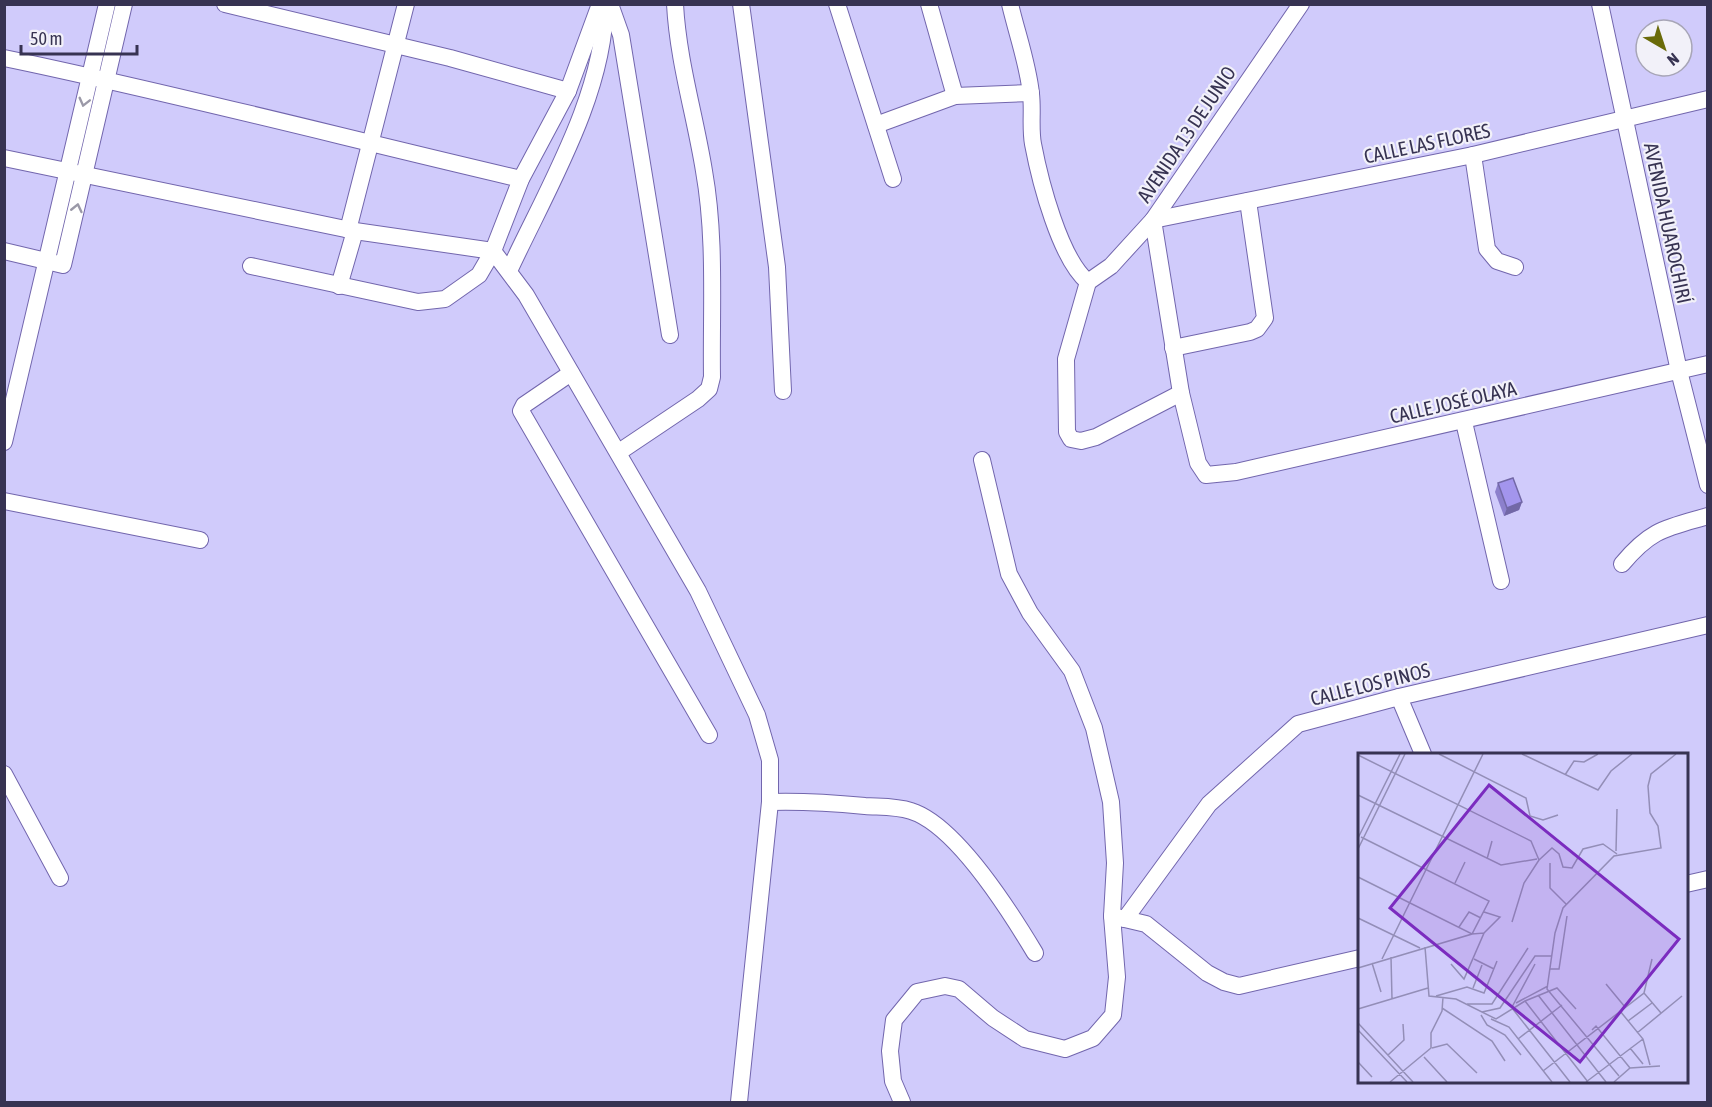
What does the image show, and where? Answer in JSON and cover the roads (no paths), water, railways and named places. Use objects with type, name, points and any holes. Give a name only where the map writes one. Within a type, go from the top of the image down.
[{"type":"street","points":[[4,251],[63,265],[85,174],[107,4]]},
{"type":"street","points":[[4,442],[67,171],[124,4]]},
{"type":"street","points":[[225,4],[396,44],[568,90]]},
{"type":"street","points":[[339,286],[370,144],[406,4]]},
{"type":"street","points":[[251,266],[418,302],[445,299],[479,275],[493,251],[521,179],[568,90],[603,4]]},
{"type":"street","points":[[509,271],[591,93],[605,27],[603,4]]},
{"type":"street","points":[[610,4],[621,35],[670,335]]},
{"type":"street","points":[[619,452],[698,399],[709,389],[712,377],[711,247],[705,173],[676,41],[675,4]]},
{"type":"street","points":[[741,4],[777,267],[783,391]]},
{"type":"street","points":[[837,4],[893,179]]},
{"type":"street","points":[[929,4],[955,96]]},
{"type":"street","points":[[1010,4],[1031,93],[1033,143],[1062,244],[1078,274],[1088,282]]},
{"type":"street","name":"AVENIDA 13 DE JUNIO","points":[[1206,475],[1198,463],[1181,393],[1153,220],[1301,4]]},
{"type":"street","name":"AVENIDA HUAROCHIRÍ","points":[[1600,4],[1679,371],[1707,485]]},
{"type":"street","points":[[4,58],[98,77],[521,179]]},
{"type":"street","points":[[876,124],[955,96],[1031,93]]},
{"type":"street","name":"CALLE LAS FLORES","points":[[1153,220],[1473,155],[1707,99]]},
{"type":"street","points":[[1473,155],[1487,249],[1497,261],[1515,267]]},
{"type":"street","points":[[4,158],[352,231],[493,251],[509,271],[526,295],[619,452],[698,591],[757,715],[770,760],[770,802],[739,1102]]},
{"type":"street","points":[[1173,348],[1250,332],[1262,325],[1265,318],[1248,201]]},
{"type":"street","points":[[1153,220],[1111,266],[1088,282],[1066,358],[1067,432],[1071,439],[1081,441],[1096,437],[1181,393]]},
{"type":"street","name":"CALLE JOSÉ OLAYA","points":[[1206,475],[1236,472],[1464,422],[1707,364]]},
{"type":"street","points":[[571,373],[524,405],[521,411],[709,735]]},
{"type":"street","points":[[1464,422],[1501,581]]},
{"type":"street","points":[[902,1102],[893,1081],[890,1051],[892,1031],[894,1020],[917,992],[945,986],[959,989],[993,1018],[1025,1040],[1065,1049],[1093,1038],[1113,1015],[1119,917],[1110,802],[1094,728],[1072,671],[1030,614],[1009,574],[982,460]]},
{"type":"street","points":[[4,501],[200,540]]},
{"type":"street","points":[[1622,564],[1655,531],[1707,516]]},
{"type":"street","name":"CALLE LOS PINOS","points":[[1119,917],[1209,804],[1298,724],[1399,697],[1707,625]]},
{"type":"street","points":[[1399,697],[1423,753]]},
{"type":"street","points":[[4,774],[60,878]]},
{"type":"street","points":[[770,802],[815,801],[894,807],[927,818],[970,858],[1007,906],[1035,953]]},
{"type":"street","points":[[1688,884],[1707,879]]},
{"type":"street","points":[[1119,917],[1146,924],[1207,973],[1224,982],[1239,986],[1358,958]]}]
